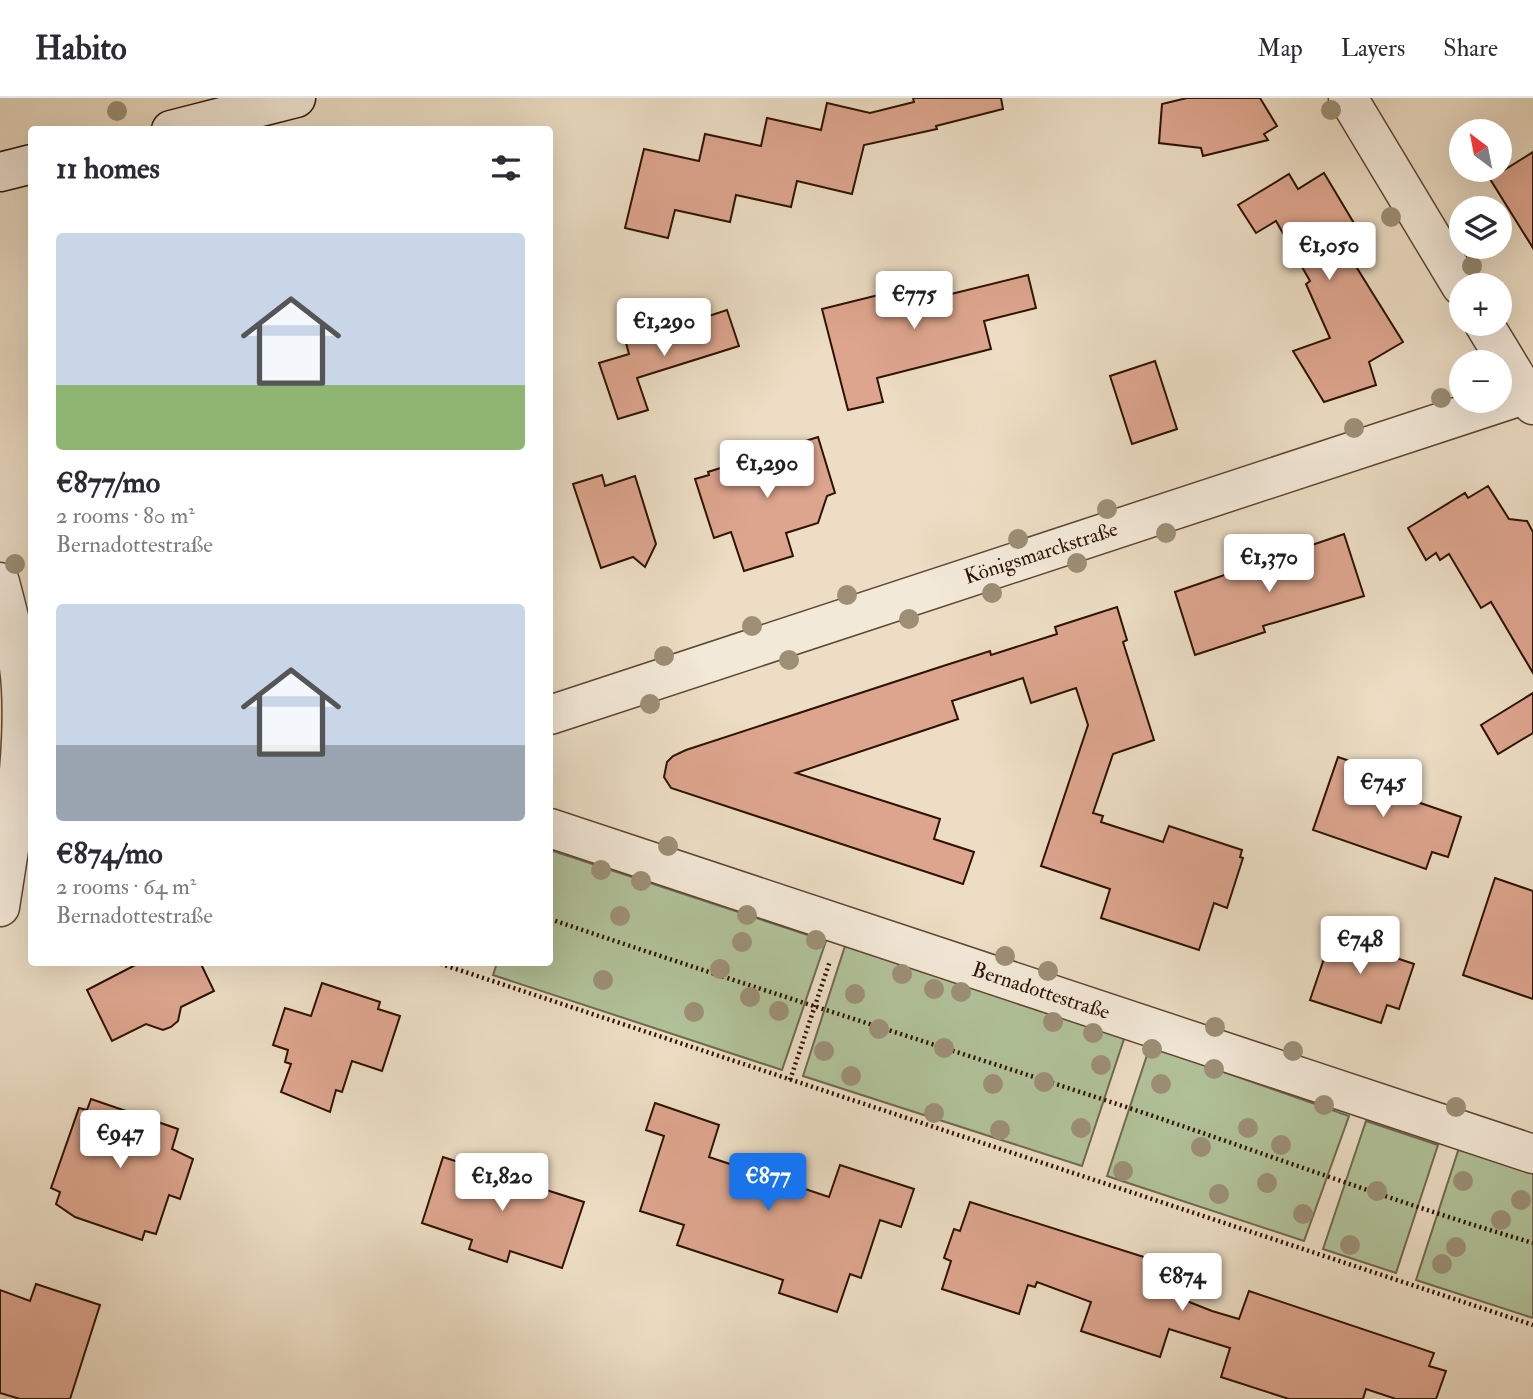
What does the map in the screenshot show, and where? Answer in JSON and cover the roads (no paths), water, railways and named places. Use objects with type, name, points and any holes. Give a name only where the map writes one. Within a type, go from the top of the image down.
[{"type":"street","points":[[186,126],[296,98]]},
{"type":"street","points":[[1348,98],[1453,273]]},
{"type":"street","points":[[0,172],[28,165]]},
{"type":"street","points":[[1492,336],[1531,397]]},
{"type":"street","name":"Königsmarckstraße","points":[[553,714],[1531,397]]},
{"type":"street","points":[[0,582],[25,665],[13,824],[0,907]]},
{"type":"street","name":"Bernadottestraße","points":[[553,829],[1533,1154]]}]
